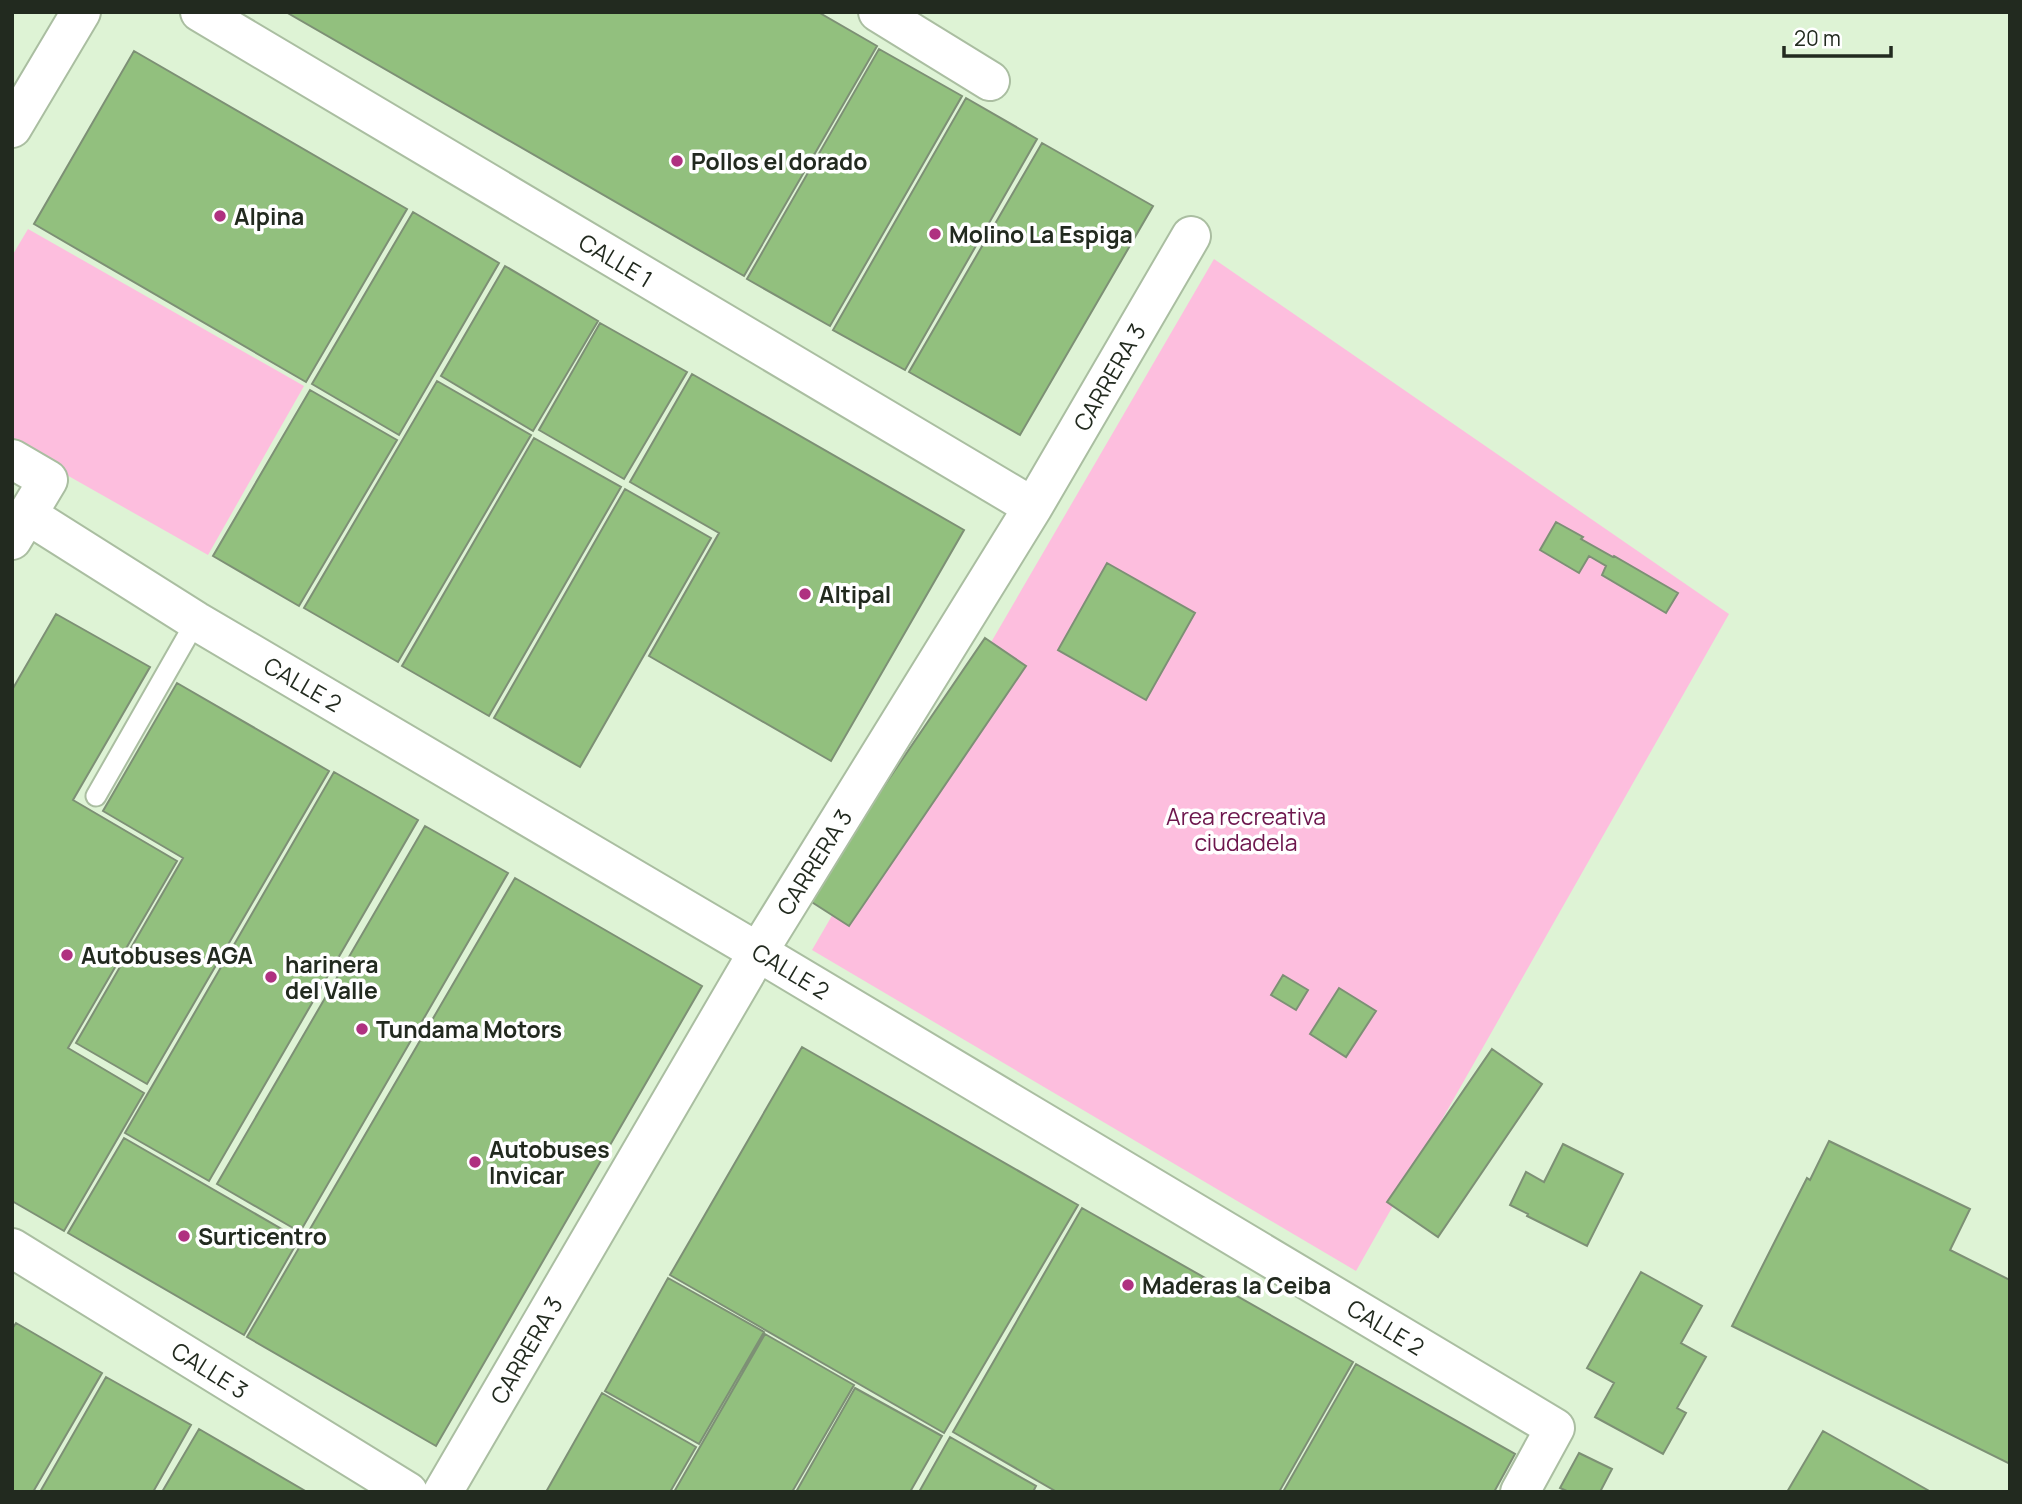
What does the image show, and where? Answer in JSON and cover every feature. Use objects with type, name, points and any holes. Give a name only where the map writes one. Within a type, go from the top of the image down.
[{"type":"street","points":[[12,128],[81,12]]},
{"type":"street","name":"CALLE 1","points":[[200,12],[1033,507]]},
{"type":"street","points":[[878,12],[990,80]]},
{"type":"street","name":"CARRERA 3","points":[[443,1492],[758,952],[1033,507],[1191,236]]},
{"type":"street","points":[[12,459],[48,480],[20,527]]},
{"type":"street","name":"CALLE 2","points":[[20,527],[196,621],[758,952],[1556,1428],[1520,1492]]},
{"type":"street","name":"CALLE 3","points":[[12,1248],[408,1492]]},
{"type":"lane","points":[[96,796],[196,621]]},
{"type":"green space","points":[[28,229],[304,386],[208,555],[12,444],[12,256]]},
{"type":"green space","name":"Area recreativa ciudadela","points":[[1214,259],[1729,614],[1356,1271],[812,950]]},
{"type":"building","name":"Pollos el dorado","points":[[286,12],[818,12],[877,46],[744,276]]},
{"type":"building","points":[[879,49],[962,96],[830,326],[747,279]]},
{"type":"building","name":"Alpina","points":[[134,51],[407,209],[306,382],[34,224]]},
{"type":"building","name":"Molino La Espiga","points":[[966,98],[1037,139],[905,370],[833,330]]},
{"type":"building","points":[[1042,143],[1153,206],[1020,435],[909,372]]},
{"type":"building","points":[[413,212],[499,263],[399,435],[312,384]]},
{"type":"building","points":[[505,266],[598,321],[533,431],[441,376]]},
{"type":"building","points":[[600,323],[687,372],[624,479],[539,430]]},
{"type":"building","name":"Altipal","points":[[692,374],[964,530],[831,761],[649,656],[719,533],[630,482]]},
{"type":"building","points":[[437,381],[531,435],[398,662],[304,608]]},
{"type":"building","points":[[310,390],[397,440],[299,606],[213,556]]},
{"type":"building","points":[[534,438],[621,487],[489,716],[402,666]]},
{"type":"building","points":[[625,489],[711,538],[580,767],[494,718]]},
{"type":"building","points":[[1556,522],[1583,537],[1581,539],[1678,593],[1666,613],[1602,575],[1606,566],[1589,556],[1579,573],[1540,550]]},
{"type":"building","points":[[1107,563],[1195,613],[1146,700],[1058,650]]},
{"type":"building","name":"Autobuses AGA","points":[[56,614],[150,667],[73,800],[177,861],[68,1048],[144,1093],[64,1231],[12,1201],[12,690]]},
{"type":"building","points":[[985,638],[1026,666],[849,926],[807,899]]},
{"type":"building","points":[[177,683],[329,771],[147,1084],[76,1043],[183,858],[103,811]]},
{"type":"building","name":"harinera del Valle","points":[[334,772],[418,820],[209,1181],[125,1133]]},
{"type":"building","name":"Tundama Motors","points":[[425,826],[508,873],[300,1232],[217,1184]]},
{"type":"building","name":"Autobuses Invicar","points":[[515,878],[702,986],[436,1446],[247,1337]]},
{"type":"building","points":[[1283,975],[1308,990],[1296,1010],[1271,995]]},
{"type":"building","points":[[1339,988],[1376,1011],[1346,1057],[1310,1034]]},
{"type":"building","points":[[802,1047],[1078,1205],[944,1433],[670,1275]]},
{"type":"building","points":[[1492,1049],[1542,1084],[1438,1237],[1387,1202]]},
{"type":"building","name":"Surticentro","points":[[124,1138],[299,1239],[244,1335],[68,1233]]},
{"type":"building","points":[[1829,1141],[1970,1209],[1950,1250],[2010,1280],[2010,1464],[1732,1326],[1807,1178],[1810,1180]]},
{"type":"building","points":[[1563,1144],[1623,1174],[1587,1246],[1510,1205],[1526,1172],[1544,1182]]},
{"type":"building","name":"Maderas la Ceiba","points":[[1082,1208],[1353,1362],[1279,1492],[1057,1492],[953,1432]]},
{"type":"building","points":[[1641,1272],[1702,1306],[1681,1343],[1706,1357],[1677,1408],[1686,1413],[1663,1454],[1595,1417],[1614,1383],[1587,1368]]},
{"type":"building","points":[[668,1278],[764,1332],[699,1444],[605,1391]]},
{"type":"building","points":[[16,1323],[102,1373],[33,1492],[12,1492],[12,1329]]},
{"type":"building","points":[[765,1334],[854,1385],[792,1492],[674,1492]]},
{"type":"building","points":[[1356,1364],[1515,1454],[1494,1492],[1283,1492]]},
{"type":"building","points":[[106,1377],[191,1425],[153,1492],[40,1492]]},
{"type":"building","points":[[855,1388],[942,1436],[910,1492],[796,1492]]},
{"type":"building","points":[[602,1393],[696,1447],[670,1492],[546,1492]]},
{"type":"building","points":[[199,1429],[307,1492],[162,1492]]},
{"type":"building","points":[[1823,1431],[1931,1492],[1787,1492]]},
{"type":"building","points":[[950,1437],[1036,1486],[1033,1492],[919,1492]]},
{"type":"building","points":[[1579,1453],[1612,1469],[1600,1492],[1569,1492],[1560,1488]]},
{"type":"place","name":"Pollos el dorado","points":[[677,161]]},
{"type":"place","name":"Alpina","points":[[220,216]]},
{"type":"place","name":"Molino La Espiga","points":[[935,234]]},
{"type":"place","name":"Altipal","points":[[805,594]]},
{"type":"place","name":"Autobuses AGA","points":[[67,955]]},
{"type":"place","name":"harinera del Valle","points":[[271,977]]},
{"type":"place","name":"Tundama Motors","points":[[362,1029]]},
{"type":"place","name":"Autobuses Invicar","points":[[475,1162]]},
{"type":"place","name":"Surticentro","points":[[184,1236]]},
{"type":"place","name":"Maderas la Ceiba","points":[[1128,1285]]}]
